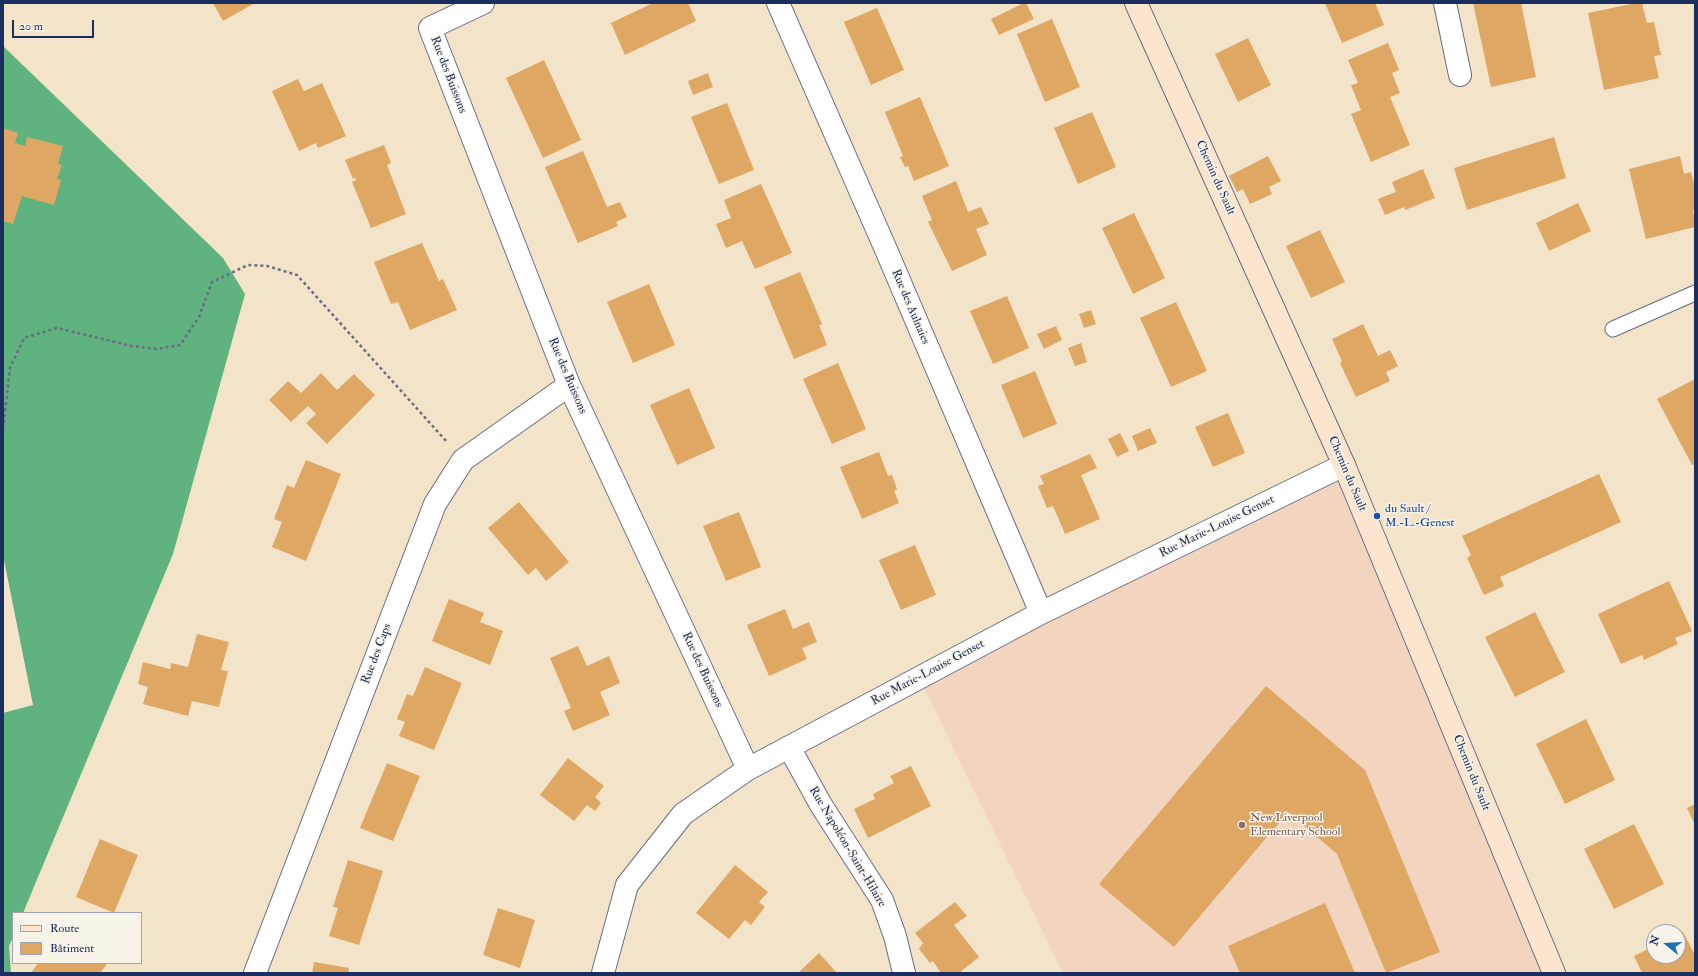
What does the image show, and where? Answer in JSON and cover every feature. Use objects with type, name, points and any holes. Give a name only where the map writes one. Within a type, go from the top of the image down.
[{"type":"street","name":"Rue des Buissons","points":[[483,3],[430,28],[569,385],[748,769]]},
{"type":"street","name":"Rue des Aulnaies","points":[[778,3],[1041,613]]},
{"type":"street","name":"Chemin du Sault","points":[[1136,3],[1344,465],[1554,973]]},
{"type":"street","points":[[1445,3],[1460,75]]},
{"type":"street","name":"Rue des Caps","points":[[255,973],[435,504],[463,460],[569,385]]},
{"type":"street","name":"Rue Marie-Louise Genset","points":[[602,973],[627,886],[683,814],[748,769],[1041,613],[1344,465]]},
{"type":"street","name":"Rue Napoléon-Saint-Hilaire","points":[[789,747],[821,805],[882,900],[895,936],[904,973]]},
{"type":"lane","points":[[1613,329],[1695,293]]},
{"type":"path","points":[[3,429],[10,368],[24,338],[57,328],[132,346],[158,349],[180,345],[199,317],[212,282],[248,265],[267,266],[297,275],[463,460]]},
{"type":"shaded area","name":"New Liverpool Elementary School","points":[[1344,465],[1554,973],[1063,973],[919,678]]},
{"type":"green space","points":[[3,46],[223,258],[245,294],[173,554],[23,912],[12,912],[12,939],[9,946],[11,973],[3,973],[3,713],[33,705],[3,555]]},
{"type":"building","points":[[213,3],[255,3],[223,21]]},
{"type":"building","points":[[653,3],[688,3],[696,21],[625,55],[611,23]]},
{"type":"building","points":[[1026,3],[1034,19],[999,35],[991,19]]},
{"type":"building","points":[[1325,3],[1375,3],[1384,25],[1342,43]]},
{"type":"building","points":[[1473,3],[1521,3],[1536,77],[1491,87]]},
{"type":"building","points":[[1642,3],[1647,23],[1654,22],[1661,55],[1654,56],[1659,78],[1604,90],[1588,13]]},
{"type":"building","points":[[877,8],[904,70],[871,85],[844,22]]},
{"type":"building","points":[[1052,19],[1080,87],[1045,102],[1017,34]]},
{"type":"building","points":[[1248,38],[1271,85],[1238,102],[1215,54]]},
{"type":"building","points":[[1388,43],[1399,70],[1392,73],[1400,93],[1390,97],[1410,145],[1371,162],[1351,114],[1361,110],[1351,85],[1358,83],[1348,60]]},
{"type":"building","points":[[544,60],[581,140],[543,158],[506,78]]},
{"type":"building","points":[[708,73],[713,87],[693,95],[688,81]]},
{"type":"building","points":[[298,79],[304,91],[322,83],[346,136],[318,148],[316,143],[299,151],[272,91]]},
{"type":"building","points":[[920,97],[949,166],[914,181],[908,166],[905,167],[900,157],[903,156],[885,112]]},
{"type":"building","points":[[727,103],[754,170],[719,184],[691,117]]},
{"type":"building","points":[[1092,112],[1116,167],[1078,184],[1054,128]]},
{"type":"building","points":[[3,128],[18,133],[15,143],[25,146],[27,137],[63,146],[58,164],[62,165],[57,179],[61,180],[54,205],[22,196],[13,224],[3,221]]},
{"type":"building","points":[[1554,137],[1566,178],[1467,210],[1454,168]]},
{"type":"building","points":[[384,145],[391,163],[387,165],[406,214],[371,228],[352,182],[356,180],[355,177],[353,179],[345,160]]},
{"type":"building","points":[[583,151],[607,207],[620,202],[627,217],[616,222],[618,226],[578,243],[545,167]]},
{"type":"building","points":[[1268,156],[1281,181],[1269,187],[1272,194],[1250,204],[1243,189],[1237,192],[1229,176]]},
{"type":"building","points":[[1680,156],[1684,174],[1691,172],[1695,187],[1695,209],[1693,210],[1695,227],[1646,239],[1629,169]]},
{"type":"building","points":[[1423,169],[1435,198],[1405,210],[1404,207],[1385,215],[1378,199],[1396,192],[1392,182]]},
{"type":"building","points":[[956,181],[968,212],[981,207],[989,224],[976,229],[987,255],[952,271],[928,222],[932,220],[922,196]]},
{"type":"building","points":[[761,184],[792,253],[755,269],[742,241],[726,248],[716,224],[731,218],[724,200]]},
{"type":"building","points":[[1578,203],[1591,231],[1549,251],[1536,223]]},
{"type":"building","points":[[1134,213],[1165,278],[1133,294],[1102,228]]},
{"type":"building","points":[[1320,230],[1345,282],[1311,298],[1286,246]]},
{"type":"building","points":[[422,243],[439,281],[443,279],[457,310],[410,330],[398,302],[391,304],[374,262]]},
{"type":"building","points":[[800,272],[822,324],[819,325],[827,345],[794,359],[764,287]]},
{"type":"building","points":[[649,284],[675,345],[633,363],[607,302]]},
{"type":"building","points":[[1007,296],[1029,348],[993,364],[970,311]]},
{"type":"building","points":[[1176,302],[1207,371],[1171,387],[1140,318]]},
{"type":"building","points":[[1091,310],[1096,324],[1084,328],[1079,314]]},
{"type":"building","points":[[1363,324],[1378,356],[1390,350],[1398,366],[1386,372],[1390,381],[1356,397],[1340,363],[1342,361],[1332,339]]},
{"type":"building","points":[[1056,326],[1062,340],[1044,349],[1037,334]]},
{"type":"building","points":[[1081,343],[1087,362],[1075,366],[1068,348]]},
{"type":"building","points":[[838,363],[866,429],[832,444],[803,379]]},
{"type":"building","points":[[1035,371],[1057,424],[1023,438],[1001,385]]},
{"type":"building","points":[[321,373],[337,390],[354,374],[375,395],[327,444],[306,423],[316,414],[308,406],[291,422],[269,400],[288,381],[301,393]]},
{"type":"building","points":[[1695,379],[1695,464],[1692,465],[1657,399]]},
{"type":"building","points":[[689,388],[715,448],[677,465],[650,405]]},
{"type":"building","points":[[1228,413],[1245,453],[1213,467],[1195,427]]},
{"type":"building","points":[[1150,428],[1157,443],[1138,451],[1132,436]]},
{"type":"building","points":[[1120,433],[1129,451],[1117,457],[1108,439]]},
{"type":"building","points":[[879,452],[888,476],[892,475],[897,489],[894,491],[899,503],[862,519],[840,467]]},
{"type":"building","points":[[1090,454],[1097,468],[1081,475],[1100,519],[1065,534],[1053,506],[1047,508],[1038,486],[1044,484],[1040,476]]},
{"type":"building","points":[[306,460],[341,474],[306,561],[272,547],[282,522],[274,519],[287,485],[294,488]]},
{"type":"building","points":[[1599,474],[1621,522],[1500,577],[1504,586],[1484,595],[1467,558],[1471,555],[1462,536]]},
{"type":"building","points":[[519,502],[569,562],[546,581],[536,568],[528,575],[488,528]]},
{"type":"building","points":[[739,512],[761,567],[726,581],[703,526]]},
{"type":"building","points":[[915,545],[936,595],[901,610],[879,560]]},
{"type":"building","points":[[1669,581],[1692,631],[1675,638],[1678,644],[1644,660],[1642,655],[1621,664],[1598,614]]},
{"type":"building","points":[[449,599],[484,613],[480,622],[503,631],[490,665],[432,641]]},
{"type":"building","points":[[785,609],[793,629],[809,622],[817,642],[802,648],[807,659],[769,676],[747,625]]},
{"type":"building","points":[[1535,612],[1565,672],[1515,697],[1485,637]]},
{"type":"building","points":[[197,634],[229,642],[221,670],[228,671],[219,707],[192,701],[188,716],[143,704],[148,687],[138,684],[143,662],[170,669],[171,663],[188,667]]},
{"type":"building","points":[[578,646],[587,666],[609,656],[620,683],[600,692],[610,715],[573,731],[564,711],[571,708],[550,658]]},
{"type":"building","points":[[425,667],[462,683],[434,750],[399,736],[405,722],[397,719],[407,694],[413,696]]},
{"type":"building","points":[[1266,686],[1365,770],[1440,952],[1386,973],[1337,854],[1288,812],[1174,947],[1099,884]]},
{"type":"building","points":[[1586,719],[1615,780],[1565,804],[1536,744]]},
{"type":"building","points":[[568,758],[604,786],[595,797],[601,803],[595,811],[587,805],[574,821],[540,795]]},
{"type":"building","points":[[387,763],[420,776],[393,841],[360,828]]},
{"type":"building","points":[[911,766],[931,806],[868,838],[854,809],[875,799],[873,794],[894,783],[890,776]]},
{"type":"building","points":[[1695,804],[1695,825],[1687,808]]},
{"type":"building","points":[[1634,824],[1664,884],[1614,909],[1584,849]]},
{"type":"building","points":[[100,839],[138,855],[114,912],[76,897]]},
{"type":"building","points":[[348,860],[383,871],[359,945],[329,936],[338,908],[333,907]]},
{"type":"building","points":[[735,865],[768,892],[759,902],[765,907],[751,925],[745,920],[729,939],[696,913]]},
{"type":"building","points":[[955,902],[967,916],[954,925],[979,957],[959,973],[941,973],[933,961],[930,963],[919,949],[923,943],[915,933]]},
{"type":"building","points":[[1325,903],[1355,973],[1240,973],[1228,946]]},
{"type":"building","points":[[498,908],[535,920],[520,968],[483,955]]},
{"type":"building","points":[[1686,938],[1695,955],[1695,973],[1642,973],[1634,956],[1646,950],[1646,964],[1686,964]]},
{"type":"building","points":[[819,953],[837,973],[798,973]]},
{"type":"building","points":[[314,962],[349,968],[348,973],[312,973]]},
{"type":"building","points":[[37,964],[107,964],[100,973],[31,973]]},
{"type":"place","name":"du Sault / M.-L.-Genest","points":[[1377,516]]},
{"type":"place","name":"New Liverpool Elementary School","points":[[1242,825]]}]
